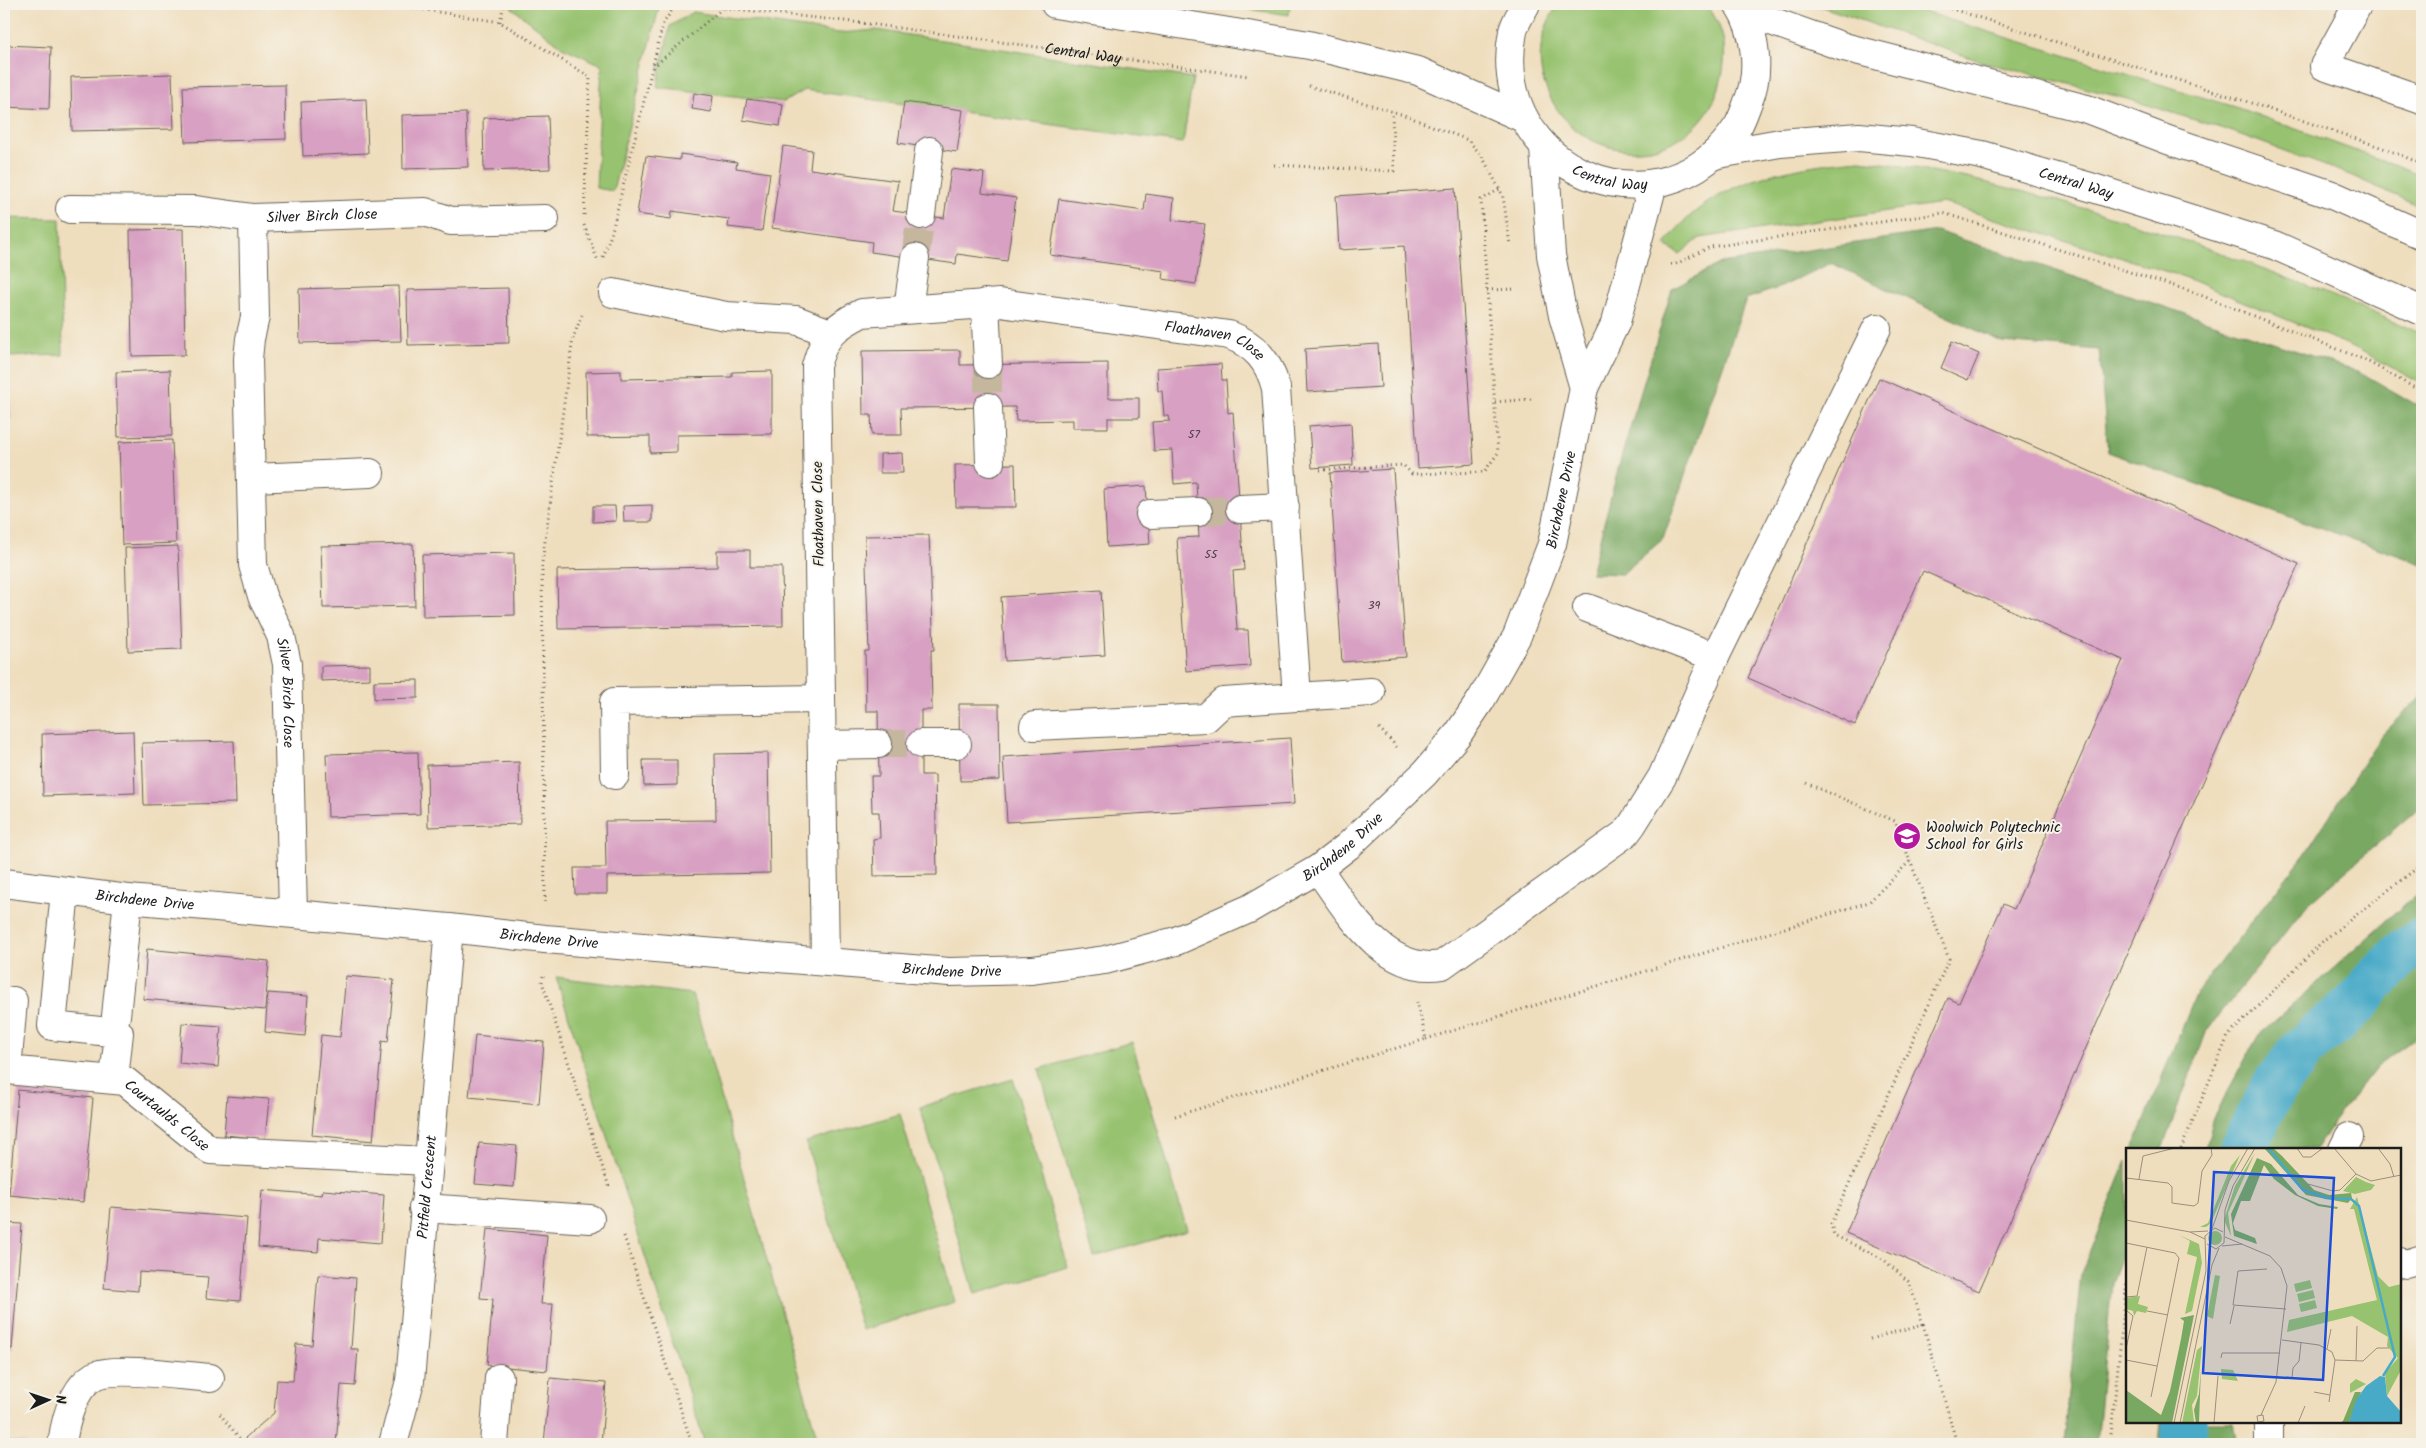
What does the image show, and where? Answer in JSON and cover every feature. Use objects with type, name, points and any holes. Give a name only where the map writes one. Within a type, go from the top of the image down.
[{"type":"street","points":[[1055,4],[1308,45],[1409,69],[1522,118]]},
{"type":"street","name":"Central Way","points":[[1526,4],[1514,30],[1510,75],[1522,118],[1544,148],[1576,172],[1613,184],[1653,184],[1685,174],[1713,155],[1738,126],[1753,91],[1756,53],[1741,8]]},
{"type":"street","points":[[2358,4],[2324,66],[2422,100]]},
{"type":"street","name":"Central Way","points":[[1741,8],[1844,47],[2087,109],[2168,140],[2332,195],[2422,235]]},
{"type":"street","name":"Central Way","points":[[1713,155],[1780,144],[1859,137],[1912,142],[1982,156],[2090,187],[2274,245],[2422,310]]},
{"type":"street","name":"Birchdene Drive","points":[[1544,148],[1551,255],[1563,316],[1584,388]]},
{"type":"street","points":[[921,215],[929,151]]},
{"type":"street","name":"Birchdene Drive","points":[[4,883],[128,899],[293,913],[545,939],[949,972],[1032,970],[1105,960],[1184,937],[1249,909],[1318,869],[1386,813],[1425,773],[1458,734],[1481,700],[1516,636],[1538,586],[1552,544],[1584,388],[1616,322],[1653,184]]},
{"type":"street","name":"Silver Birch Close","points":[[70,209],[196,210],[253,218],[425,212],[450,220],[545,219]]},
{"type":"street","name":"Silver Birch Close","points":[[253,218],[255,317],[248,359],[252,478],[252,565],[262,596],[281,636],[287,664],[293,913]]},
{"type":"street","points":[[908,309],[915,258]]},
{"type":"street","points":[[613,294],[726,316],[796,320],[830,333]]},
{"type":"street","points":[[985,303],[988,364]]},
{"type":"street","name":"Floathaven Close","points":[[825,961],[816,366],[821,348],[830,333],[844,321],[862,313],[1000,303],[1220,334],[1245,341],[1258,352],[1272,371],[1276,388],[1297,697]]},
{"type":"street","points":[[1318,869],[1360,926],[1386,951],[1408,962],[1427,967],[1442,965],[1626,833],[1662,776],[1714,657],[1877,328]]},
{"type":"street","points":[[988,407],[990,462]]},
{"type":"street","points":[[252,478],[370,473]]},
{"type":"street","points":[[1240,509],[1285,507]]},
{"type":"street","points":[[1150,514],[1198,512]]},
{"type":"street","points":[[1587,608],[1714,657]]},
{"type":"street","points":[[1034,726],[1206,718],[1223,702],[1370,692]]},
{"type":"street","points":[[615,775],[614,702],[822,699]]},
{"type":"street","points":[[822,746],[878,744]]},
{"type":"street","points":[[921,744],[956,744]]},
{"type":"street","points":[[65,891],[52,1026],[118,1033],[114,1079]]},
{"type":"street","points":[[116,1016],[128,899]]},
{"type":"street","name":"Pitfield Crescent","points":[[393,1444],[410,1380],[448,928]]},
{"type":"street","name":"Courtaulds Close","points":[[13,1002],[7,1070],[126,1081],[210,1150],[428,1161]]},
{"type":"street","points":[[423,1208],[590,1219]]},
{"type":"street","points":[[2401,1262],[2406,1264],[2422,1259]]},
{"type":"street","points":[[62,1444],[65,1425],[80,1389],[94,1376],[115,1372],[210,1378]]},
{"type":"street","points":[[494,1444],[499,1378]]},
{"type":"street","points":[[2269,1423],[2269,1444]]},
{"type":"path","points":[[389,4],[500,22],[590,78],[584,227],[600,266],[611,235],[663,24],[676,4]]},
{"type":"path","points":[[500,22],[504,4]]},
{"type":"path","name":"Central Way","points":[[690,4],[862,23],[1259,77]]},
{"type":"path","points":[[1936,4],[2248,102],[2386,149],[2422,164]]},
{"type":"path","points":[[653,68],[723,7]]},
{"type":"path","points":[[1306,85],[1392,111],[1468,140],[1482,156],[1503,196],[1510,241]]},
{"type":"path","points":[[1274,165],[1394,171],[1392,111]]},
{"type":"path","points":[[1282,473],[1403,465],[1412,474],[1484,472],[1498,453],[1481,200],[1500,189]]},
{"type":"path","points":[[1686,258],[1710,246],[1943,213],[2190,291],[2365,360],[2422,392]]},
{"type":"path","points":[[1487,290],[1516,289]]},
{"type":"path","points":[[545,939],[542,563],[573,338],[583,311]]},
{"type":"path","points":[[1495,402],[1532,399]]},
{"type":"path","points":[[1342,694],[1425,773]]},
{"type":"path","points":[[1806,783],[1895,821],[1949,959],[1831,1224],[1834,1235],[1883,1259],[1909,1282],[1924,1324],[1957,1444]]},
{"type":"path","points":[[1175,1116],[1869,902],[1910,861]]},
{"type":"path","points":[[2182,1148],[2228,1036],[2324,940],[2422,864]]},
{"type":"path","points":[[1408,962],[1426,1039]]},
{"type":"path","points":[[2110,1444],[2126,1290]]},
{"type":"path","points":[[1870,1339],[1924,1324]]},
{"type":"green space","points":[[511,4],[660,4],[613,191],[596,188],[602,65],[562,47],[511,7]]},
{"type":"green space","points":[[1212,4],[1290,4],[1289,15]]},
{"type":"green space","points":[[1559,4],[1707,4],[1721,31],[1725,54],[1722,76],[1710,108],[1690,131],[1664,145],[1635,150],[1607,146],[1580,133],[1558,110],[1543,79],[1541,69],[1542,40],[1553,12]]},
{"type":"green space","points":[[1814,4],[1904,4],[1950,20],[2241,109],[2422,175],[2422,207],[2350,175],[2233,132],[2135,101],[1980,61]]},
{"type":"green space","points":[[693,12],[839,33],[876,30],[1193,78],[1183,143],[804,90],[784,102],[657,87],[670,26]]},
{"type":"green space","points":[[1861,160],[1944,173],[2052,199],[2166,234],[2252,264],[2338,298],[2422,334],[2422,384],[2356,348],[2181,276],[1943,203],[1700,238],[1680,254],[1665,245],[1682,223],[1703,206],[1727,192],[1752,181],[1779,172]]},
{"type":"green space","points":[[4,218],[60,219],[63,355],[7,357],[10,419],[4,417]]},
{"type":"green space","points":[[1937,231],[2360,372],[2422,408],[2422,564],[2108,452],[2099,350],[2002,342],[1831,263],[1781,287],[1746,299],[1663,539],[1622,574],[1591,573],[1621,458],[1672,289],[1721,263]]},
{"type":"green space","points":[[2422,695],[2422,805],[2307,905],[2207,1030],[2162,1148],[2132,1148],[2198,990],[2305,854],[2382,734]]},
{"type":"green space","points":[[2422,889],[2422,1033],[2377,1066],[2334,1121],[2317,1148],[2205,1148],[2212,1120],[2258,1036]]},
{"type":"green space","points":[[556,977],[692,994],[819,1444],[705,1444]]},
{"type":"green space","points":[[1132,1042],[1187,1230],[1094,1257],[1039,1069]]},
{"type":"green space","points":[[1013,1079],[1068,1267],[975,1294],[920,1107]]},
{"type":"green space","points":[[900,1114],[955,1302],[862,1330],[806,1142]]},
{"type":"green space","points":[[2126,1163],[2126,1245],[2112,1283],[2096,1444],[2064,1444],[2081,1273]]},
{"type":"green space","points":[[2161,1423],[2233,1423],[2237,1444],[2159,1444]]},
{"type":"building","points":[[4,45],[51,47],[49,109],[4,107]]},
{"type":"building","points":[[172,74],[174,129],[72,131],[71,77]]},
{"type":"building","points":[[285,85],[286,139],[185,142],[183,87]]},
{"type":"building","points":[[694,93],[713,96],[711,112],[692,109]]},
{"type":"building","points":[[366,99],[368,153],[303,156],[301,102]]},
{"type":"building","points":[[747,99],[783,104],[780,126],[743,120]]},
{"type":"building","points":[[904,102],[963,110],[957,152],[898,143]]},
{"type":"building","points":[[466,113],[468,167],[403,169],[402,115]]},
{"type":"building","points":[[548,116],[550,169],[484,171],[483,118]]},
{"type":"building","points":[[783,146],[812,150],[810,169],[898,181],[893,211],[921,215],[944,218],[951,169],[984,173],[982,193],[1016,198],[1007,261],[957,254],[956,264],[871,252],[872,242],[772,228]]},
{"type":"building","points":[[680,154],[737,162],[736,168],[770,173],[762,231],[728,227],[729,219],[672,211],[671,219],[637,214],[646,156],[680,160]]},
{"type":"building","points":[[1455,188],[1474,464],[1418,468],[1404,246],[1339,250],[1336,196]]},
{"type":"building","points":[[1146,194],[1174,198],[1172,220],[1205,224],[1196,284],[1163,279],[1164,271],[1050,255],[1059,199],[1144,211]]},
{"type":"building","points":[[183,229],[185,355],[132,356],[130,230]]},
{"type":"building","points":[[399,286],[401,341],[300,343],[299,289]]},
{"type":"building","points":[[508,288],[509,343],[408,345],[407,290]]},
{"type":"building","points":[[1952,342],[1979,354],[1968,380],[1941,368]]},
{"type":"building","points":[[1378,344],[1381,387],[1307,392],[1305,349]]},
{"type":"building","points":[[960,350],[960,365],[1108,363],[1108,398],[1139,398],[1139,418],[1108,418],[1108,428],[1073,428],[1073,420],[1016,421],[1015,407],[901,408],[902,435],[872,435],[871,415],[863,415],[862,351]]},
{"type":"building","points":[[1221,364],[1222,380],[1226,380],[1228,413],[1233,412],[1244,570],[1233,571],[1237,630],[1248,630],[1250,666],[1186,671],[1177,538],[1199,537],[1196,482],[1174,484],[1172,450],[1154,451],[1152,422],[1170,421],[1169,416],[1164,416],[1162,391],[1158,391],[1157,368]]},
{"type":"building","points":[[170,370],[172,436],[118,437],[116,372]]},
{"type":"building","points":[[621,371],[621,379],[732,377],[732,372],[772,371],[772,434],[677,435],[677,452],[650,453],[650,436],[587,437],[586,372]]},
{"type":"building","points":[[1879,378],[2299,564],[1979,1291],[1846,1233],[1948,998],[1959,1003],[2003,904],[2014,909],[2123,660],[1923,571],[1855,725],[1748,678]]},
{"type":"building","points":[[1351,423],[1353,465],[1312,468],[1309,426]]},
{"type":"building","points":[[172,440],[176,543],[122,545],[119,442]]},
{"type":"building","points":[[902,453],[903,473],[880,473],[880,454]]},
{"type":"building","points":[[1015,464],[1016,507],[956,507],[955,465]]},
{"type":"building","points":[[1393,469],[1406,657],[1342,662],[1330,473]]},
{"type":"building","points":[[1146,486],[1150,544],[1107,547],[1104,489]]},
{"type":"building","points":[[652,505],[652,522],[624,522],[623,506]]},
{"type":"building","points":[[593,506],[615,506],[616,521],[593,522]]},
{"type":"building","points":[[929,535],[934,650],[931,650],[932,710],[921,710],[921,775],[935,775],[937,875],[874,876],[873,839],[880,838],[879,812],[872,812],[871,776],[879,776],[878,711],[866,711],[865,651],[869,651],[865,536]]},
{"type":"building","points":[[413,544],[415,606],[323,608],[321,546]]},
{"type":"building","points":[[178,546],[182,649],[128,651],[125,548]]},
{"type":"building","points":[[717,550],[750,550],[750,567],[782,567],[783,626],[558,629],[557,570],[717,567]]},
{"type":"building","points":[[514,553],[515,615],[423,617],[422,555]]},
{"type":"building","points":[[1101,590],[1105,655],[1005,661],[1001,597]]},
{"type":"building","points":[[370,665],[370,679],[321,681],[321,666]]},
{"type":"building","points":[[418,680],[418,698],[374,699],[374,681]]},
{"type":"building","points":[[959,704],[999,704],[1000,780],[960,781]]},
{"type":"building","points":[[133,731],[135,793],[43,796],[42,734]]},
{"type":"building","points":[[1290,738],[1294,804],[1007,822],[1003,757]]},
{"type":"building","points":[[234,741],[236,803],[144,805],[142,743]]},
{"type":"building","points":[[418,752],[420,814],[328,817],[326,754]]},
{"type":"building","points":[[768,753],[770,873],[607,876],[607,894],[575,894],[574,868],[606,868],[605,821],[716,820],[715,754]]},
{"type":"building","points":[[643,760],[677,760],[677,785],[644,786]]},
{"type":"building","points":[[519,762],[520,824],[428,827],[427,765]]},
{"type":"building","points":[[147,949],[269,961],[265,1010],[143,999]]},
{"type":"building","points":[[346,976],[394,980],[388,1042],[382,1041],[373,1141],[312,1135],[321,1035],[340,1037]]},
{"type":"building","points":[[268,993],[308,996],[305,1036],[265,1032]]},
{"type":"building","points":[[182,1023],[221,1026],[218,1067],[179,1063]]},
{"type":"building","points":[[475,1035],[544,1042],[539,1104],[469,1097]]},
{"type":"building","points":[[18,1090],[93,1098],[83,1202],[9,1195]]},
{"type":"building","points":[[227,1096],[269,1099],[265,1139],[224,1135]]},
{"type":"building","points":[[479,1143],[517,1146],[514,1187],[475,1184]]},
{"type":"building","points":[[262,1190],[322,1195],[323,1190],[384,1195],[381,1243],[319,1238],[318,1252],[258,1247]]},
{"type":"building","points":[[111,1207],[247,1218],[240,1301],[206,1298],[208,1277],[139,1272],[138,1291],[104,1288]]},
{"type":"building","points":[[4,1223],[22,1224],[12,1349],[4,1348]]},
{"type":"building","points":[[487,1229],[547,1235],[541,1304],[553,1304],[547,1371],[487,1365],[493,1299],[480,1298]]},
{"type":"building","points":[[318,1275],[356,1278],[351,1349],[358,1349],[355,1386],[341,1385],[336,1444],[250,1444],[245,1438],[274,1413],[277,1380],[293,1381],[296,1344],[312,1345]]},
{"type":"building","points":[[550,1378],[606,1383],[601,1444],[544,1444]]},
{"type":"building","points":[[4,1441],[26,1443],[26,1444],[4,1444]]},
{"type":"waterway","points":[[2243,1148],[2272,1090],[2303,1048],[2357,1003],[2377,978],[2405,951],[2422,941]]},
{"type":"waterway","points":[[2184,1444],[2185,1423]]},
{"type":"tunnel","points":[[915,258],[921,215]]},
{"type":"tunnel","points":[[988,364],[988,407]]},
{"type":"tunnel","points":[[1198,512],[1240,509]]},
{"type":"tunnel","points":[[878,744],[921,744]]},
{"type":"place","name":"Woolwich Polytechnic School for Girls","points":[[1907,836]]}]
